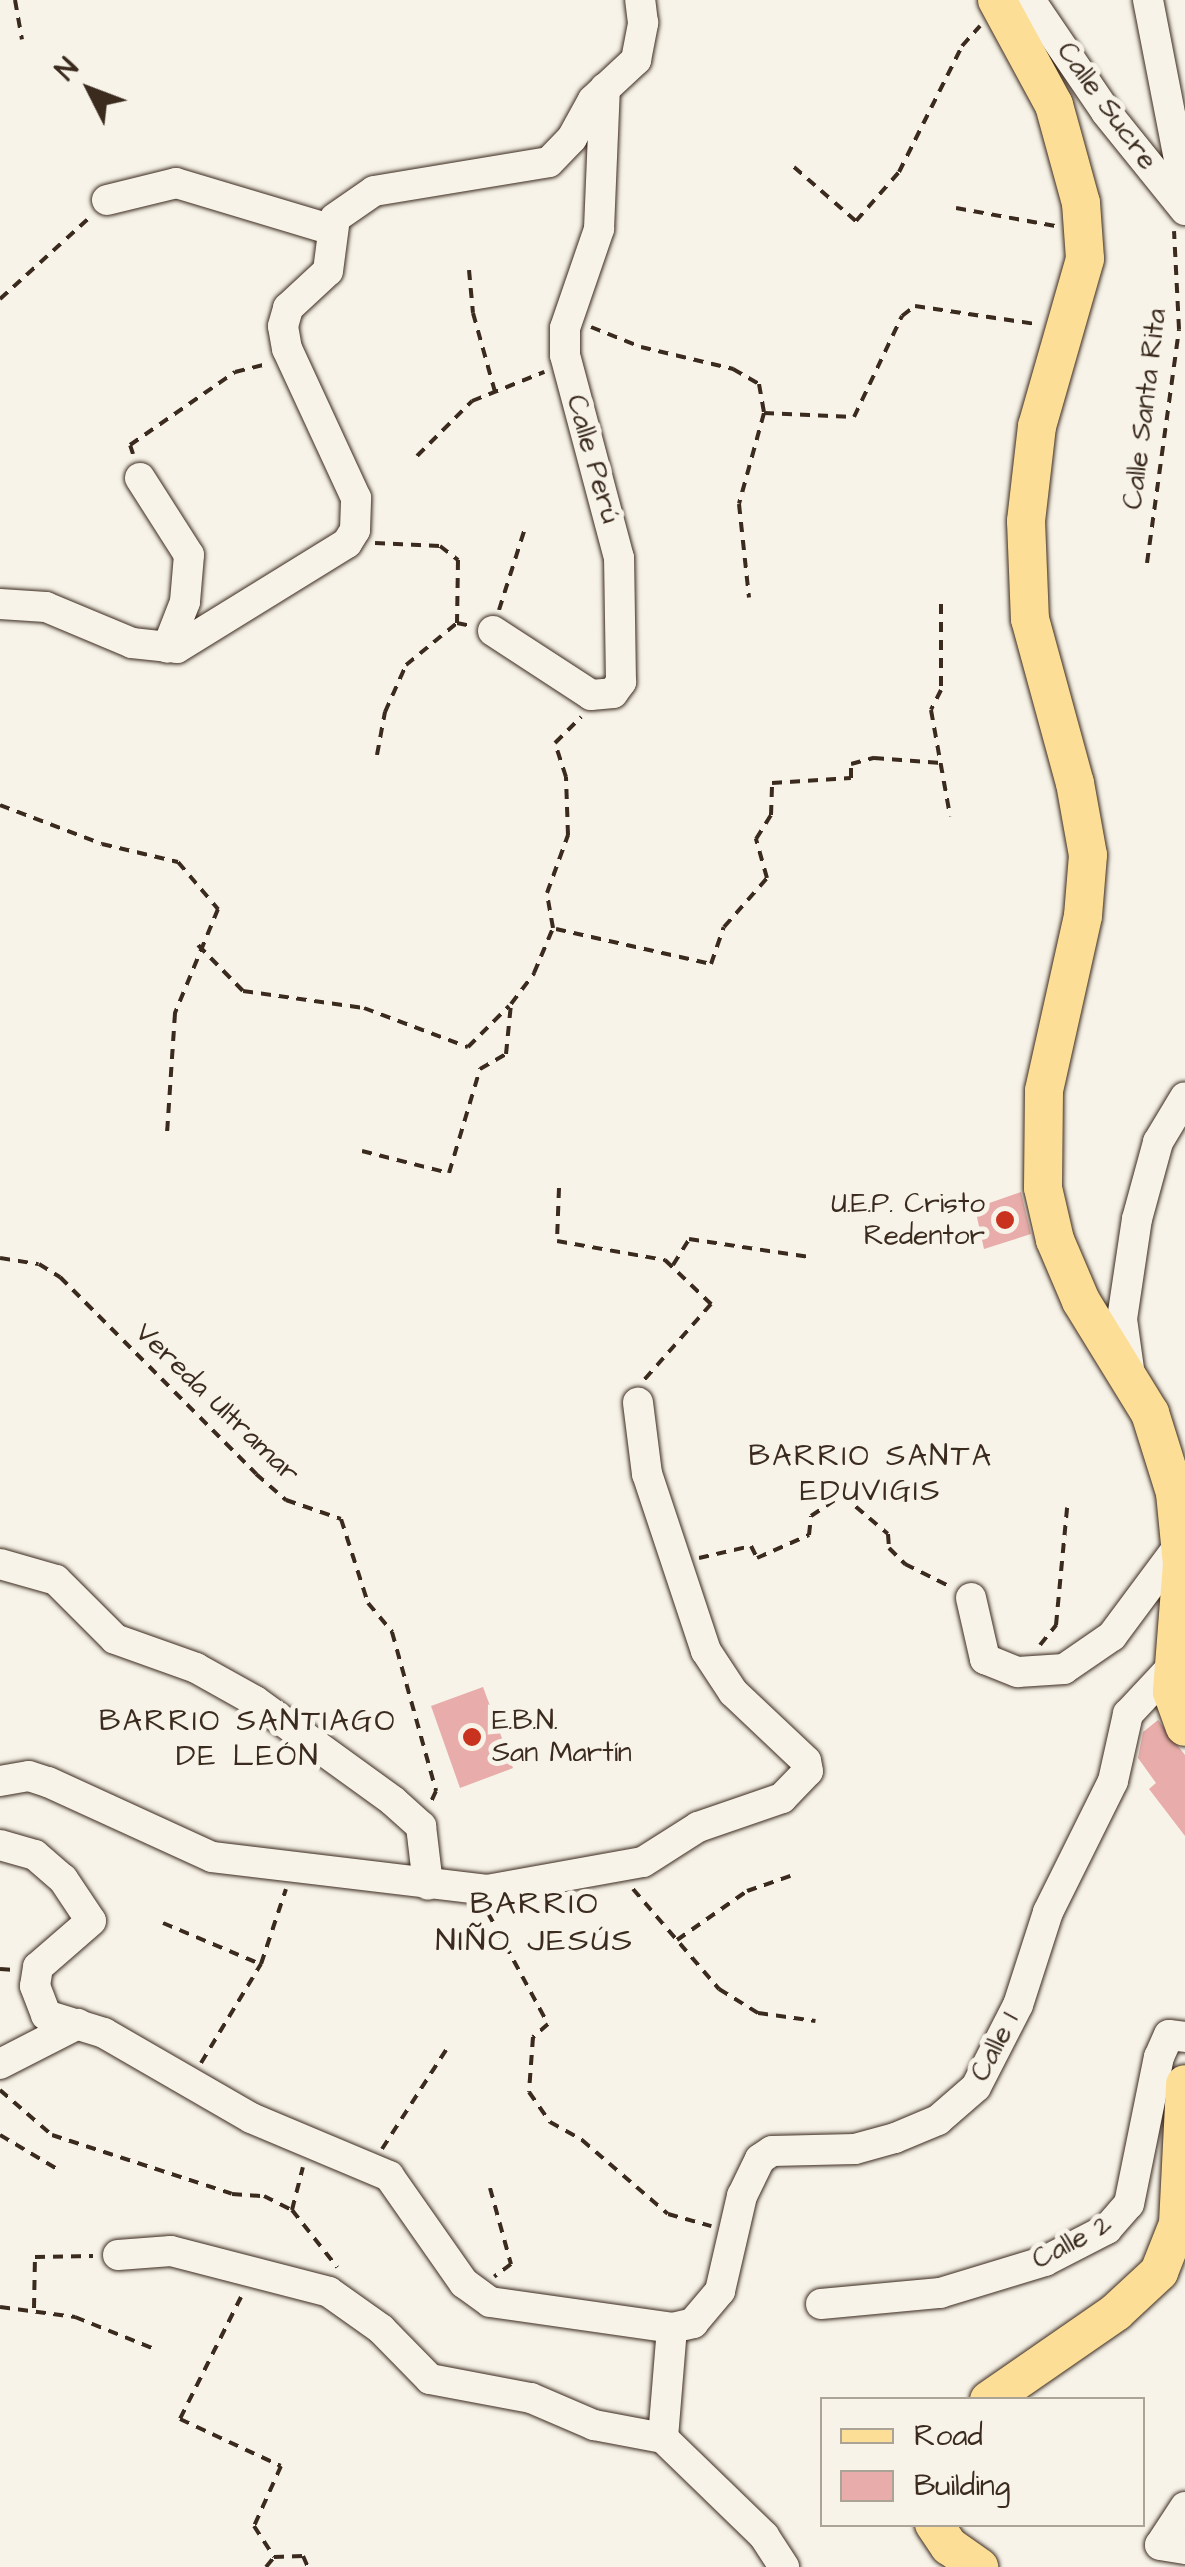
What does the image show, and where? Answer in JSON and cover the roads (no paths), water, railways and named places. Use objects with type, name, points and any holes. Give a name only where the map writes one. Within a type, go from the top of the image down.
[{"type":"main road","points":[[1009,2],[1054,105],[1084,231],[1085,259],[1036,426],[1025,575],[1038,656],[1081,812],[1088,885],[1047,1075],[1043,1188],[1055,1240],[1081,1302],[1130,1379],[1163,1449],[1182,1543],[1172,1667],[1185,1727]]},
{"type":"main road","points":[[992,2397],[1116,2312],[1160,2272],[1178,2224],[1185,2084]]},
{"type":"main road","points":[[936,2527],[949,2546],[980,2567]]},
{"type":"street","points":[[0,604],[46,607],[132,643],[167,648],[238,614],[347,544],[355,530],[356,498],[292,358],[283,326],[288,308],[328,271],[333,230],[342,210],[374,191],[548,162],[605,88],[636,60],[644,23],[640,0]]},
{"type":"street","points":[[1148,0],[1182,201]]},
{"type":"street","name":"Calle Sucre","points":[[1009,2],[1182,201]]},
{"type":"street","name":"Calle Perú","points":[[493,631],[602,698],[622,682],[624,604],[609,509],[567,362],[568,318],[599,229],[605,88]]},
{"type":"street","points":[[106,200],[176,182],[333,230]]},
{"type":"street","points":[[140,478],[189,555],[185,602],[167,648]]},
{"type":"street","points":[[1130,1379],[1122,1319],[1137,1218],[1158,1142],[1185,1097]]},
{"type":"street","points":[[0,1781],[29,1776],[48,1782],[212,1857],[477,1890],[643,1862],[698,1827],[767,1806],[796,1788],[808,1772],[798,1751],[718,1674],[640,1448],[638,1402]]},
{"type":"street","points":[[971,1598],[978,1649],[996,1666],[1018,1672],[1064,1669],[1096,1651],[1182,1543]]},
{"type":"street","points":[[0,1564],[56,1580],[84,1601],[114,1639],[196,1668],[255,1702],[420,1826],[428,1885]]},
{"type":"street","name":"Calle 1","points":[[672,2328],[693,2323],[710,2308],[750,2174],[772,2151],[855,2149],[896,2138],[938,2120],[976,2087],[1018,2005],[1048,1912],[1113,1781],[1128,1714],[1172,1667]]},
{"type":"street","points":[[0,1845],[36,1854],[63,1879],[91,1921],[46,1957],[35,1986],[46,2016],[78,2024],[190,2080],[251,2118],[372,2165],[404,2193],[474,2292],[522,2310],[672,2328],[663,2438]]},
{"type":"street","points":[[0,2064],[78,2024]]},
{"type":"street","name":"Calle 2","points":[[821,2304],[940,2293],[1045,2261],[1107,2230],[1130,2204],[1159,2058],[1169,2035],[1185,2037]]},
{"type":"street","points":[[118,2255],[171,2251],[329,2292],[381,2329],[430,2380],[531,2398],[594,2425],[663,2438],[764,2536],[784,2567]]},
{"type":"street","points":[[1185,2507],[1160,2545],[1185,2549]]},
{"type":"place","name":"U.E.P. Cristo Redentor","points":[[1005,1220]]},
{"type":"place","name":"E.B.N. San Martín","points":[[472,1737]]},
{"type":"district","name":"BARRIO SANTA EDUVIGIS","points":[[871,1473]]},
{"type":"district","name":"BARRIO SANTIAGO DE LEÓN","points":[[248,1738]]},
{"type":"district","name":"BARRIO NIÑO JESÚS","points":[[535,1924]]}]
